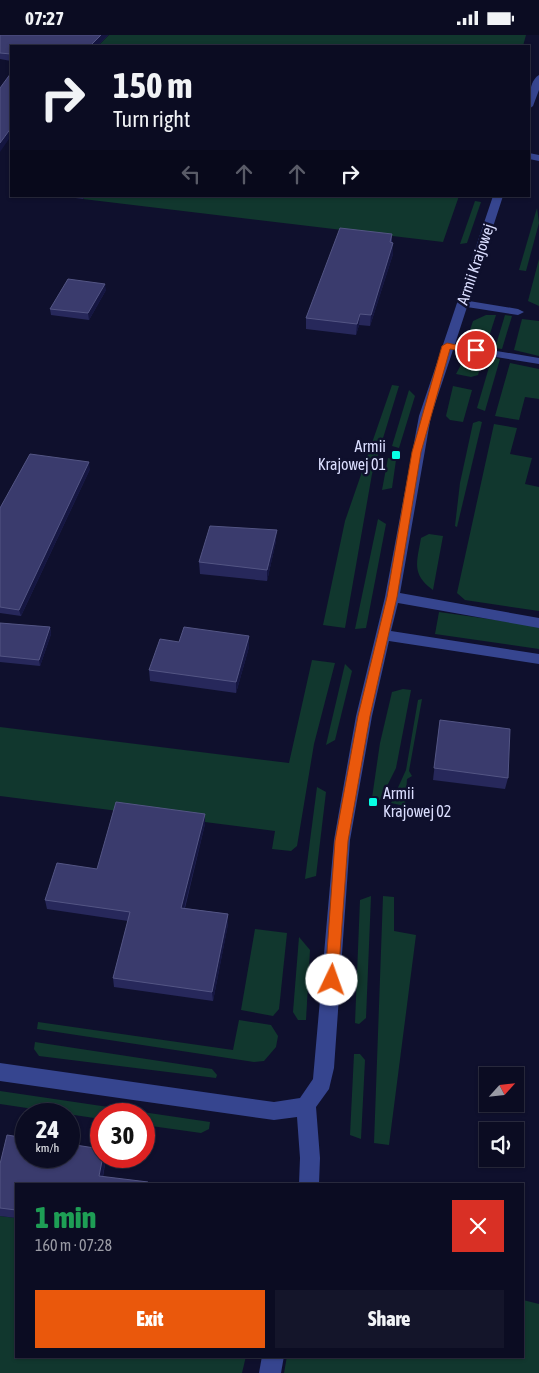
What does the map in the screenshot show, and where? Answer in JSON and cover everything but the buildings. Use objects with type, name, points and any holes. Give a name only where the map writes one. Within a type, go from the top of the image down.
[{"type":"street","points":[[530,103],[539,77]]},
{"type":"street","name":"Armii Krajowej","points":[[306,1105],[322,1083],[325,1068],[342,841],[364,716],[392,597],[416,452],[447,346],[498,197]]},
{"type":"street","points":[[462,303],[518,312]]},
{"type":"street","points":[[447,346],[539,361]]},
{"type":"street","points":[[392,597],[539,623]]},
{"type":"street","points":[[384,635],[539,659]]},
{"type":"street","points":[[0,1072],[274,1111],[292,1110],[306,1105],[310,1158],[309,1183]]},
{"type":"street","points":[[270,1373],[273,1358]]},
{"type":"green space","points":[[109,35],[526,35],[523,45],[99,45]]},
{"type":"green space","points":[[84,197],[459,197],[443,242],[83,199]]},
{"type":"green space","points":[[475,201],[481,202],[467,243],[460,244]]},
{"type":"green space","points":[[537,208],[539,223],[526,271],[519,270]]},
{"type":"green space","points":[[539,259],[539,306],[528,301]]},
{"type":"green space","points":[[486,315],[496,315],[486,346],[478,342],[469,333],[473,321]]},
{"type":"green space","points":[[505,315],[512,316],[502,349],[495,348]]},
{"type":"green space","points":[[522,319],[539,321],[539,356],[514,350]]},
{"type":"green space","points":[[475,357],[483,357],[478,375],[471,377],[456,374],[463,361]]},
{"type":"green space","points":[[492,357],[500,359],[485,411],[477,408]]},
{"type":"green space","points":[[510,363],[539,369],[539,399],[525,397],[519,420],[495,416]]},
{"type":"green space","points":[[392,385],[399,386],[372,474],[345,628],[323,625],[345,521]]},
{"type":"green space","points":[[453,386],[472,390],[463,422],[450,420],[446,416]]},
{"type":"green space","points":[[409,390],[415,396],[399,448],[392,446]]},
{"type":"green space","points":[[482,422],[457,527],[455,526],[460,483],[473,423]]},
{"type":"green space","points":[[494,424],[517,428],[510,454],[532,458],[525,484],[539,487],[539,611],[465,600],[457,593]]},
{"type":"green space","points":[[388,458],[396,460],[392,488],[382,490]]},
{"type":"green space","points":[[378,519],[386,524],[366,628],[355,629]]},
{"type":"green space","points":[[429,534],[443,536],[433,590],[421,579],[417,567],[421,538]]},
{"type":"green space","points":[[439,612],[539,626],[539,649],[435,634]]},
{"type":"green space","points":[[312,660],[335,663],[314,744],[297,846],[291,851],[272,849],[275,831],[0,796],[0,727],[289,763]]},
{"type":"green space","points":[[345,664],[352,671],[335,740],[326,745]]},
{"type":"green space","points":[[403,689],[411,690],[396,768],[380,800],[372,798],[380,743],[392,692]]},
{"type":"green space","points":[[422,699],[409,771],[412,776],[407,779],[405,806],[391,803],[406,770],[418,700]]},
{"type":"green space","points":[[317,787],[326,792],[316,876],[305,879]]},
{"type":"green space","points":[[371,896],[366,1018],[359,1024],[355,1023],[360,900]]},
{"type":"green space","points":[[383,896],[394,897],[394,931],[416,935],[389,1145],[374,1143]]},
{"type":"green space","points":[[255,929],[287,933],[279,1009],[273,1016],[241,1010]]},
{"type":"green space","points":[[299,937],[310,950],[306,1020],[298,1020],[293,1012]]},
{"type":"green space","points":[[239,1020],[271,1025],[278,1036],[276,1047],[264,1061],[254,1062],[37,1029],[38,1022],[233,1050]]},
{"type":"green space","points":[[35,1042],[212,1069],[217,1075],[216,1078],[39,1056],[34,1049]]},
{"type":"green space","points":[[354,1054],[360,1054],[365,1060],[361,1139],[350,1135]]},
{"type":"green space","points":[[0,1091],[90,1104],[90,1117],[80,1116],[80,1103],[15,1103],[15,1106],[0,1104]]},
{"type":"green space","points":[[155,1114],[210,1122],[209,1129],[201,1133],[155,1127]]},
{"type":"green space","points":[[0,1216],[15,1218],[15,1358],[246,1358],[242,1373],[0,1373]]},
{"type":"green space","points":[[524,1300],[539,1304],[539,1373],[284,1373],[287,1358],[524,1358]]},
{"type":"place","name":"Armii Krajowej 01","points":[[396,455]]},
{"type":"place","name":"Armii Krajowej 02","points":[[373,802]]},
{"type":"route","points":[[332,980],[336,894],[342,841],[358,744],[392,597],[416,452],[447,346],[476,350]]}]
